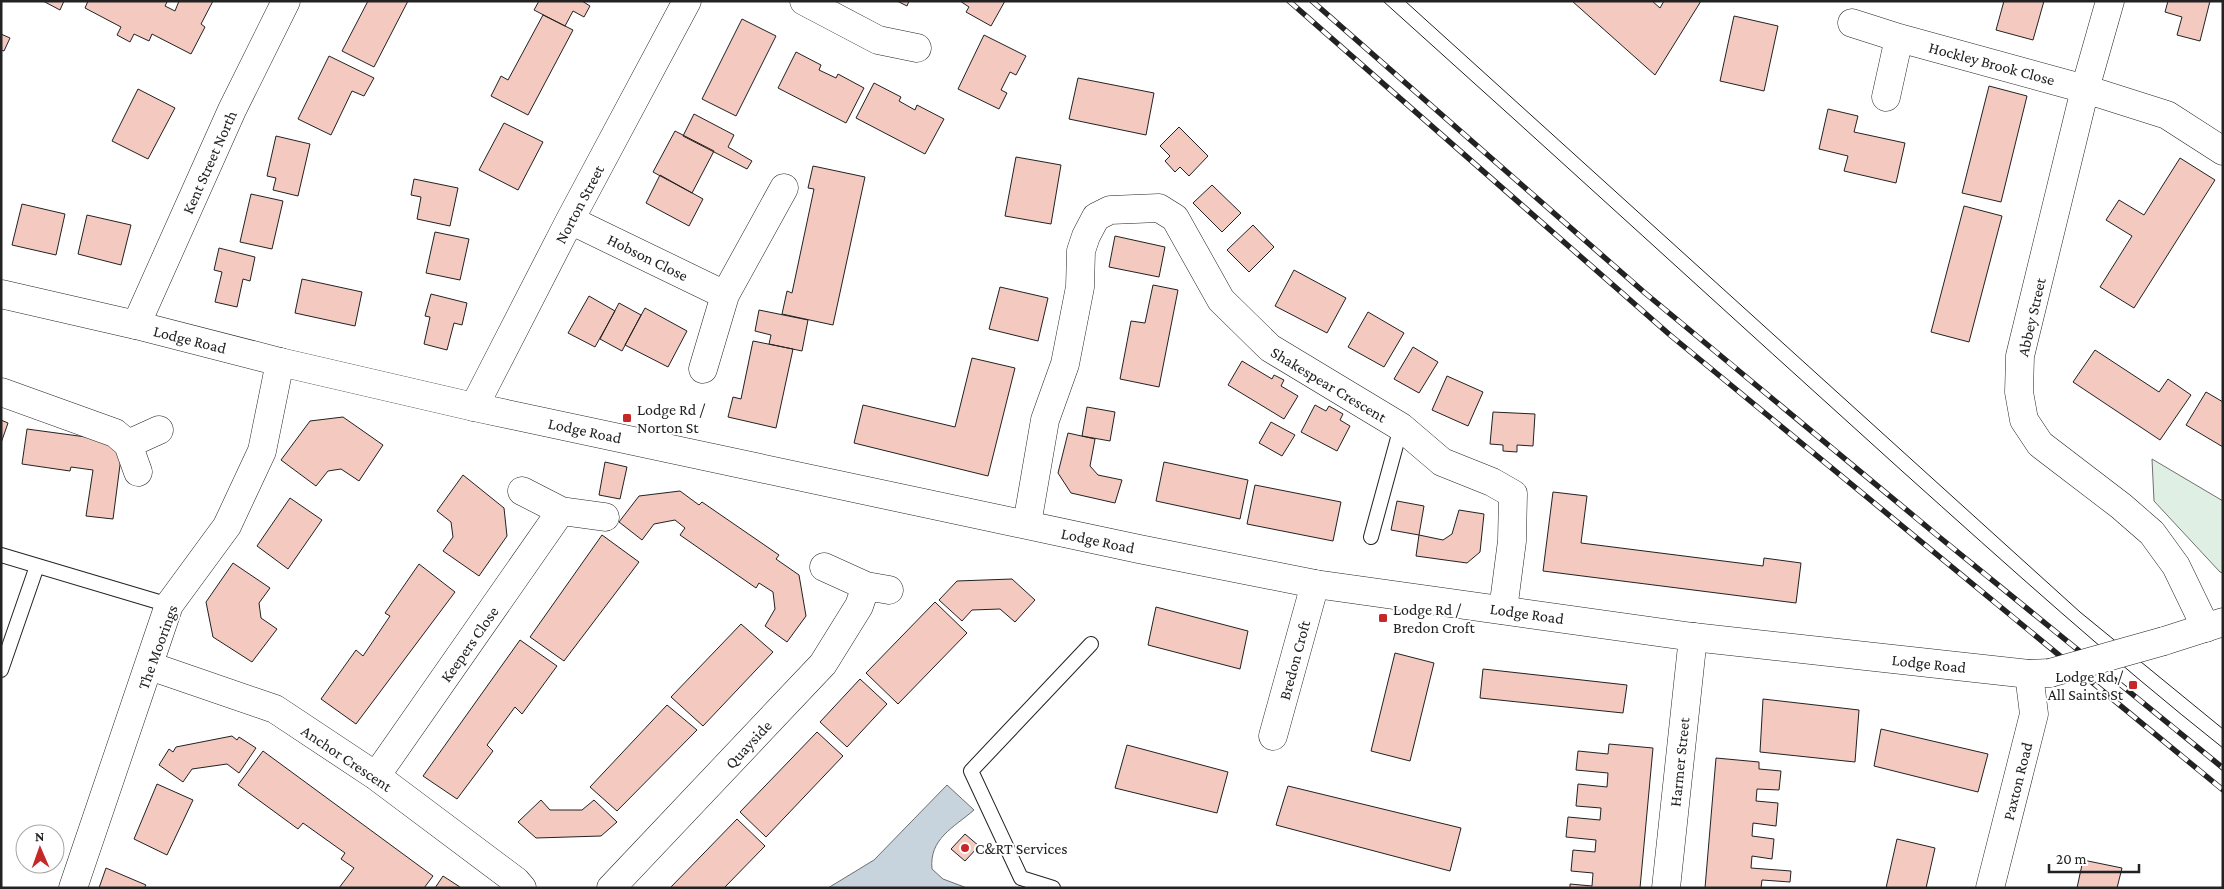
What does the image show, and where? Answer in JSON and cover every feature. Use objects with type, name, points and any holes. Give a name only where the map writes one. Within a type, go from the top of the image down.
[{"type":"street","name":"Kent Street North","points":[[136,325],[232,110],[286,1]]},
{"type":"street","name":"Norton Street","points":[[474,407],[570,220],[687,1]]},
{"type":"street","points":[[804,1],[878,40],[918,48]]},
{"type":"street","name":"Abbey Street","points":[[2110,1],[2085,88],[2020,356],[2019,392],[2024,420],[2040,444],[2121,506],[2152,533],[2214,625]]},
{"type":"street","name":"Hockley Brook Close","points":[[1852,23],[1899,38],[2085,88]]},
{"type":"street","points":[[1886,97],[1899,38]]},
{"type":"street","points":[[2085,88],[2167,115],[2223,151]]},
{"type":"street","points":[[703,369],[725,295],[784,188]]},
{"type":"street","name":"Shakespear Crescent","points":[[1027,524],[1045,420],[1065,364],[1080,287],[1081,251],[1086,236],[1096,218],[1110,210],[1159,208],[1175,218],[1221,300],[1270,348],[1401,427],[1442,462],[1492,482],[1513,494],[1512,541],[1503,610]]},
{"type":"street","name":"Hobson Close","points":[[570,220],[725,295]]},
{"type":"street","name":"Lodge Road","points":[[1,294],[474,407],[1314,584],[1694,637],[2040,674],[2164,641],[2214,625]]},
{"type":"street","name":"The Moorings","points":[[73,888],[150,666],[169,605],[227,526],[262,451],[280,362]]},
{"type":"street","points":[[1,392],[115,433],[128,444],[138,472]]},
{"type":"street","points":[[128,444],[160,430]]},
{"type":"street","points":[[522,491],[562,511],[605,517]]},
{"type":"street","name":"Keepers Close","points":[[376,776],[562,511]]},
{"type":"street","name":"Quayside","points":[[611,888],[823,664],[858,606],[878,588],[824,567]]},
{"type":"street","name":"Bredon Croft","points":[[1273,736],[1314,584]]},
{"type":"street","name":"Harmer Street","points":[[1666,888],[1694,637]]},
{"type":"street","name":"Anchor Crescent","points":[[150,666],[275,709],[376,776],[516,881],[522,888]]},
{"type":"street","name":"Paxton Road","points":[[1990,888],[2034,714],[2040,674]]},
{"type":"lane","points":[[1371,536],[1401,427]]},
{"type":"lane","points":[[1,555],[169,605]]},
{"type":"lane","points":[[1,670],[37,566]]},
{"type":"lane","points":[[1053,888],[1021,878],[971,771],[1091,644]]},
{"type":"green space","points":[[2152,459],[2223,501],[2223,573],[2154,501]]},
{"type":"shaded area","points":[[947,785],[974,810],[938,842],[932,859],[932,869],[943,879],[967,888],[828,888],[874,860]]},
{"type":"building","points":[[43,1],[64,1],[60,10]]},
{"type":"building","points":[[88,1],[165,1],[167,2],[165,6],[175,11],[179,1],[213,1],[201,24],[205,27],[191,54],[152,34],[149,41],[134,34],[130,42],[117,35],[121,27],[85,8]]},
{"type":"building","points":[[368,1],[408,1],[374,67],[342,51]]},
{"type":"building","points":[[539,1],[582,1],[590,6],[584,17],[573,11],[565,26],[534,10]]},
{"type":"building","points":[[897,1],[909,1],[907,6]]},
{"type":"building","points":[[960,1],[1005,1],[991,26],[966,12],[969,7]]},
{"type":"building","points":[[1572,1],[1652,1],[1660,8],[1664,1],[1701,1],[1655,75]]},
{"type":"building","points":[[2004,1],[2044,1],[2033,40],[1996,30]]},
{"type":"building","points":[[2168,1],[2210,1],[2200,41],[2177,35],[2182,17],[2165,12]]},
{"type":"building","points":[[543,15],[573,30],[528,115],[491,96],[501,76],[508,80]]},
{"type":"building","points":[[1734,16],[1778,26],[1764,91],[1720,81]]},
{"type":"building","points":[[742,19],[776,36],[736,116],[702,99]]},
{"type":"building","points":[[1,34],[10,38],[4,51],[1,50]]},
{"type":"building","points":[[984,35],[1026,56],[1016,75],[1010,72],[1001,90],[1007,93],[999,109],[958,89]]},
{"type":"building","points":[[796,52],[821,65],[819,70],[836,78],[838,74],[864,88],[846,123],[778,88]]},
{"type":"building","points":[[329,56],[374,78],[364,96],[352,91],[331,135],[298,119]]},
{"type":"building","points":[[1078,78],[1154,93],[1146,135],[1069,119]]},
{"type":"building","points":[[874,83],[901,97],[899,101],[915,110],[917,105],[944,119],[925,154],[856,118]]},
{"type":"building","points":[[1989,86],[2027,96],[2001,202],[1962,193]]},
{"type":"building","points":[[138,89],[175,108],[148,159],[112,141]]},
{"type":"building","points":[[1828,109],[1858,116],[1854,132],[1905,143],[1896,183],[1844,171],[1848,156],[1819,149]]},
{"type":"building","points":[[694,114],[734,135],[728,147],[752,161],[747,169],[683,136]]},
{"type":"building","points":[[504,123],[543,142],[518,190],[479,170]]},
{"type":"building","points":[[1179,127],[1208,156],[1189,176],[1180,167],[1175,172],[1165,161],[1170,156],[1160,146]]},
{"type":"building","points":[[675,131],[714,151],[692,193],[653,172]]},
{"type":"building","points":[[276,136],[310,144],[298,196],[273,190],[276,178],[267,176]]},
{"type":"building","points":[[1016,157],[1061,165],[1051,224],[1005,216]]},
{"type":"building","points":[[2180,158],[2215,180],[2134,308],[2100,287],[2132,236],[2106,220],[2119,200],[2144,215]]},
{"type":"building","points":[[813,166],[865,177],[833,325],[782,314],[787,291],[792,293],[814,189],[808,188]]},
{"type":"building","points":[[660,175],[703,199],[689,226],[646,203]]},
{"type":"building","points":[[414,179],[458,188],[450,226],[417,219],[421,197],[411,195]]},
{"type":"building","points":[[1212,185],[1241,213],[1222,232],[1193,203]]},
{"type":"building","points":[[251,194],[283,201],[272,249],[240,242]]},
{"type":"building","points":[[22,204],[65,214],[56,255],[12,245]]},
{"type":"building","points":[[1964,206],[2002,216],[1969,342],[1931,332]]},
{"type":"building","points":[[87,215],[131,225],[121,265],[78,254]]},
{"type":"building","points":[[1253,225],[1274,247],[1249,272],[1227,250]]},
{"type":"building","points":[[435,232],[469,239],[460,280],[426,273]]},
{"type":"building","points":[[1115,236],[1165,247],[1159,277],[1109,267]]},
{"type":"building","points":[[219,248],[255,257],[250,281],[243,279],[237,307],[215,302],[222,272],[214,270]]},
{"type":"building","points":[[1294,270],[1346,298],[1327,333],[1275,306]]},
{"type":"building","points":[[302,279],[362,292],[355,326],[295,313]]},
{"type":"building","points":[[1153,285],[1178,290],[1159,387],[1120,379],[1131,321],[1145,323]]},
{"type":"building","points":[[1000,287],[1048,298],[1038,341],[989,329]]},
{"type":"building","points":[[431,294],[467,303],[462,325],[454,323],[447,350],[424,344],[430,317],[425,316]]},
{"type":"building","points":[[589,296],[615,311],[595,347],[568,333]]},
{"type":"building","points":[[619,303],[641,315],[622,351],[600,339]]},
{"type":"building","points":[[645,308],[687,331],[668,367],[625,345]]},
{"type":"building","points":[[759,310],[808,320],[802,351],[769,344],[771,335],[755,331]]},
{"type":"building","points":[[1368,312],[1404,333],[1384,367],[1348,347]]},
{"type":"building","points":[[753,341],[793,349],[776,428],[728,417],[733,397],[741,399]]},
{"type":"building","points":[[1413,347],[1438,362],[1419,393],[1394,379]]},
{"type":"building","points":[[2095,350],[2159,392],[2168,379],[2191,395],[2160,440],[2073,382]]},
{"type":"building","points":[[972,358],[1015,368],[988,476],[854,443],[863,405],[955,427]]},
{"type":"building","points":[[1242,361],[1272,379],[1274,375],[1284,380],[1281,386],[1298,396],[1284,419],[1228,385]]},
{"type":"building","points":[[1447,376],[1483,392],[1468,426],[1432,410]]},
{"type":"building","points":[[2206,392],[2223,402],[2223,447],[2186,425]]},
{"type":"building","points":[[1315,405],[1326,411],[1329,406],[1343,414],[1340,420],[1350,426],[1337,451],[1301,432]]},
{"type":"building","points":[[1087,407],[1115,412],[1110,441],[1082,436]]},
{"type":"building","points":[[1493,412],[1535,414],[1533,446],[1517,445],[1517,452],[1503,451],[1503,445],[1490,444]]},
{"type":"building","points":[[343,417],[383,445],[359,481],[341,469],[328,471],[316,486],[281,460],[310,421]]},
{"type":"building","points":[[1,420],[8,423],[1,443]]},
{"type":"building","points":[[1271,422],[1295,435],[1282,456],[1259,443]]},
{"type":"building","points":[[27,429],[123,442],[113,519],[86,516],[93,470],[71,467],[70,471],[22,464]]},
{"type":"building","points":[[1068,433],[1095,439],[1090,466],[1098,475],[1122,480],[1115,503],[1071,493],[1058,473]]},
{"type":"building","points":[[605,462],[627,467],[620,499],[599,495]]},
{"type":"building","points":[[1164,462],[1248,480],[1240,519],[1156,501]]},
{"type":"building","points":[[463,475],[504,508],[507,536],[479,576],[443,551],[453,537],[451,522],[437,511]]},
{"type":"building","points":[[1255,485],[1341,502],[1333,541],[1247,524]]},
{"type":"building","points":[[680,491],[699,505],[702,502],[779,555],[776,559],[799,575],[806,616],[787,642],[765,626],[775,609],[773,592],[759,583],[756,588],[680,535],[685,528],[675,520],[654,524],[642,540],[619,522],[639,496]]},
{"type":"building","points":[[1553,492],[1587,496],[1581,543],[1763,566],[1764,558],[1801,563],[1796,603],[1543,571]]},
{"type":"building","points":[[290,498],[322,520],[288,569],[257,546]]},
{"type":"building","points":[[1397,501],[1424,506],[1419,535],[1391,530]]},
{"type":"building","points":[[1459,510],[1484,514],[1480,552],[1467,563],[1416,556],[1419,535],[1443,540],[1452,534]]},
{"type":"building","points":[[602,535],[639,562],[564,661],[530,637]]},
{"type":"building","points":[[233,563],[270,588],[259,603],[261,618],[277,629],[252,662],[213,637],[206,602]]},
{"type":"building","points":[[419,564],[455,592],[356,724],[321,699],[356,650],[363,656],[390,616],[385,613]]},
{"type":"building","points":[[1012,579],[1035,600],[1015,622],[1000,609],[972,610],[962,621],[939,600],[957,581]]},
{"type":"building","points":[[935,602],[967,633],[898,704],[866,673]]},
{"type":"building","points":[[1156,607],[1248,631],[1240,669],[1148,645]]},
{"type":"building","points":[[741,624],[773,652],[703,726],[671,697]]},
{"type":"building","points":[[520,640],[557,666],[522,714],[515,707],[487,745],[493,751],[457,799],[423,776]]},
{"type":"building","points":[[1395,653],[1434,663],[1410,761],[1371,751]]},
{"type":"building","points":[[1483,669],[1627,685],[1623,713],[1480,698]]},
{"type":"building","points":[[860,679],[887,704],[847,747],[820,722]]},
{"type":"building","points":[[1763,699],[1859,710],[1855,762],[1760,752]]},
{"type":"building","points":[[667,705],[697,730],[617,811],[590,787]]},
{"type":"building","points":[[1881,729],[1988,754],[1978,792],[1874,766]]},
{"type":"building","points":[[817,732],[843,756],[766,837],[740,812]]},
{"type":"building","points":[[232,736],[237,740],[239,737],[256,748],[239,773],[227,764],[192,769],[183,782],[159,765],[169,749],[173,752],[176,747]]},
{"type":"building","points":[[1609,744],[1653,748],[1640,888],[1570,888],[1570,884],[1592,886],[1593,873],[1571,871],[1573,850],[1595,852],[1596,840],[1566,837],[1568,817],[1600,820],[1601,808],[1576,806],[1578,784],[1607,787],[1608,773],[1576,770],[1578,751],[1608,754]]},
{"type":"building","points":[[1127,745],[1228,772],[1217,813],[1115,788]]},
{"type":"building","points":[[263,751],[433,876],[424,888],[339,888],[354,868],[341,859],[345,853],[303,823],[298,829],[238,785]]},
{"type":"building","points":[[1716,758],[1759,762],[1759,769],[1781,771],[1779,790],[1757,789],[1756,801],[1778,803],[1776,826],[1753,823],[1752,836],[1774,839],[1772,859],[1752,856],[1751,868],[1791,871],[1790,882],[1762,880],[1761,888],[1705,888]]},
{"type":"building","points":[[157,784],[193,800],[167,855],[134,839]]},
{"type":"building","points":[[1288,786],[1461,828],[1450,871],[1276,825]]},
{"type":"building","points":[[541,800],[550,810],[582,810],[594,800],[617,822],[601,836],[536,838],[518,822]]},
{"type":"building","points":[[737,819],[765,846],[724,888],[670,888]]},
{"type":"building","name":"C&RT Services","points":[[965,834],[979,846],[965,861],[951,849]]},
{"type":"building","points":[[1897,839],[1935,848],[1926,888],[1886,888]]},
{"type":"building","points":[[2083,860],[2122,868],[2117,888],[2077,888]]},
{"type":"building","points":[[106,868],[146,885],[144,888],[99,888]]},
{"type":"building","points":[[443,876],[460,887],[460,888],[435,888]]},
{"type":"tram line","points":[[1383,1],[1981,542],[2101,647],[2223,748]]},
{"type":"tram line","points":[[1405,1],[2080,612],[2223,729]]},
{"type":"railway","points":[[1289,1],[1670,335],[2223,790]]},
{"type":"railway","points":[[1312,1],[1645,293],[1938,536],[2223,768]]},
{"type":"place","name":"Lodge Rd / Norton St","points":[[627,418]]},
{"type":"place","name":"Lodge Rd / Bredon Croft","points":[[1383,618]]},
{"type":"place","name":"Lodge Rd / All Saints St","points":[[2133,685]]},
{"type":"place","name":"C&RT Services","points":[[965,848]]}]
